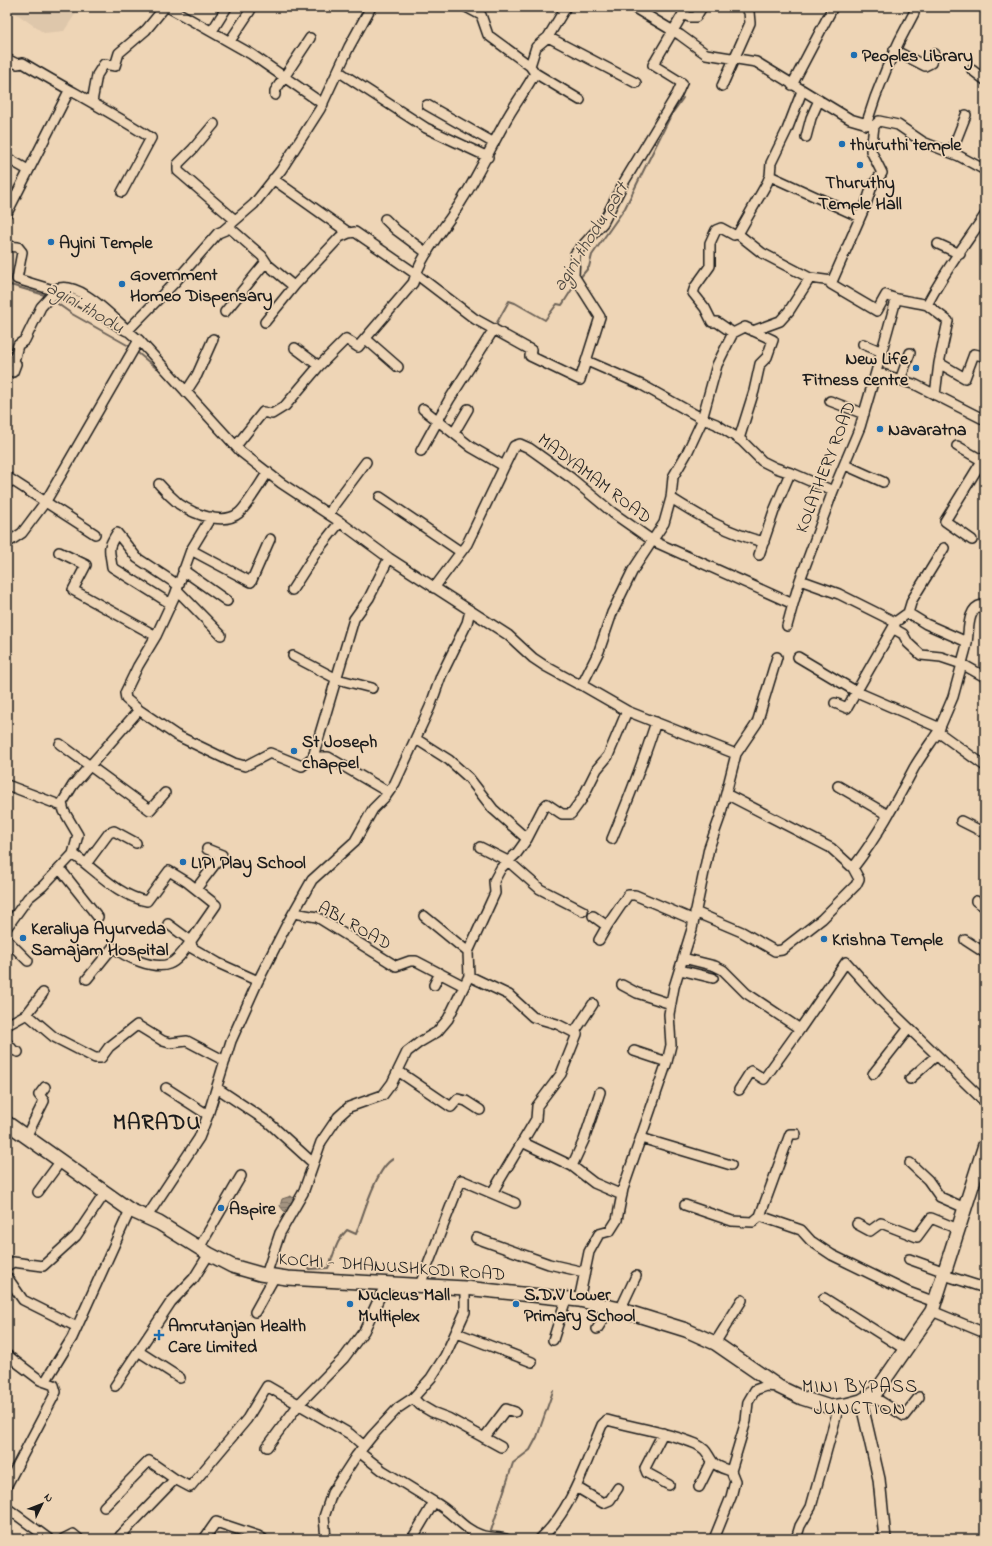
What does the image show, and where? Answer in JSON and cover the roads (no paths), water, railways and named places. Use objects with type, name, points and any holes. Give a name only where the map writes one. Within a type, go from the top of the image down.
[{"type":"highway","name":"KOCHI - DHANUSHKODI ROAD","points":[[7,1124],[130,1210],[159,1223],[204,1251],[232,1266],[270,1275],[465,1288],[572,1299],[615,1308],[686,1330],[715,1343],[779,1387],[805,1399],[830,1407],[867,1398]]},
{"type":"highway","points":[[867,1398],[876,1392],[934,1307],[984,1153]]},
{"type":"main road","points":[[867,1398],[879,1479],[885,1539]]},
{"type":"street","points":[[92,102],[96,76],[104,64],[115,66],[119,53],[146,30],[166,7],[230,42],[284,76],[323,104]]},
{"type":"street","points":[[212,31],[227,7]]},
{"type":"street","points":[[224,230],[254,204],[273,179],[323,104],[349,48],[371,7]]},
{"type":"street","points":[[466,7],[480,15],[488,35],[532,70],[580,100]]},
{"type":"street","points":[[236,446],[263,412],[272,414],[285,406],[319,366],[346,339],[358,348],[410,288],[438,233],[464,198],[488,157],[532,70],[536,47],[548,37],[566,7]]},
{"type":"street","points":[[633,7],[673,30],[706,54],[756,62],[850,119],[870,125],[879,121],[898,125],[923,142],[951,153],[985,170]]},
{"type":"street","points":[[273,179],[349,232],[358,234],[416,274],[460,309],[531,350],[530,356],[580,380],[587,362],[600,317],[574,276],[575,254],[603,223],[637,159],[677,94],[682,83],[653,65],[685,11],[689,18],[696,17],[702,7]]},
{"type":"street","points":[[722,86],[732,59],[750,23],[749,12],[745,7]]},
{"type":"street","points":[[792,85],[833,7]]},
{"type":"street","points":[[915,7],[914,13],[894,50],[874,97],[870,125],[871,151],[882,173],[872,186],[831,284],[877,310],[886,295],[896,300],[904,299],[927,305],[948,321],[939,363],[935,394]]},
{"type":"street","points":[[230,42],[250,11]]},
{"type":"street","points":[[548,37],[636,83]]},
{"type":"street","points":[[275,95],[275,91],[284,76],[310,38]]},
{"type":"street","points":[[894,50],[925,66],[931,63],[934,54]]},
{"type":"street","points":[[7,59],[17,64],[23,64],[69,91],[92,102],[151,138],[122,192]]},
{"type":"street","points":[[972,70],[985,80]]},
{"type":"street","points":[[338,71],[426,128],[488,157]]},
{"type":"street","points":[[7,213],[69,91]]},
{"type":"street","points":[[738,234],[770,176],[771,163],[787,130],[802,91]]},
{"type":"street","points":[[806,137],[811,118],[819,100]]},
{"type":"street","points":[[427,105],[494,143]]},
{"type":"street","points":[[951,153],[966,115]]},
{"type":"street","points":[[214,124],[178,164],[178,171],[235,220]]},
{"type":"street","points":[[7,158],[28,170]]},
{"type":"street","points":[[770,176],[860,217]]},
{"type":"street","points":[[927,305],[944,273],[960,254],[985,215]]},
{"type":"street","points":[[385,219],[396,230],[427,253]]},
{"type":"street","points":[[127,331],[175,282],[218,233],[230,228],[262,256],[265,263],[291,284],[295,285]]},
{"type":"street","points":[[733,333],[717,322],[712,322],[706,308],[693,293],[695,287],[710,266],[710,244],[716,230],[721,228],[734,235],[738,234],[762,253],[810,278],[832,281]]},
{"type":"street","points":[[265,322],[295,285],[340,237],[349,232]]},
{"type":"street","points":[[938,244],[960,254]]},
{"type":"street","points":[[7,246],[18,247],[22,252],[16,276],[19,281],[53,290],[59,287],[77,291],[100,304],[127,331]]},
{"type":"street","points":[[225,312],[265,263]]},
{"type":"street","points":[[753,331],[780,321],[789,311],[810,278]]},
{"type":"street","points":[[13,372],[16,364],[14,361],[18,345],[25,340],[41,307],[49,298],[62,296],[76,300],[139,340],[236,446],[268,472],[389,558],[508,634],[533,658],[574,683],[580,684],[628,711],[736,754]]},
{"type":"street","name":"KOLATHERY ROAD","points":[[787,626],[810,551],[864,414],[876,372],[880,351],[896,300]]},
{"type":"street","points":[[580,684],[599,651],[612,613],[633,570],[664,523],[671,498],[675,472],[696,435],[717,365],[733,333],[745,327],[773,340],[767,357],[760,364],[754,390],[739,439]]},
{"type":"street","points":[[422,451],[449,400],[494,329]]},
{"type":"street","points":[[366,338],[398,367]]},
{"type":"street","points":[[186,392],[197,375],[213,339]]},
{"type":"street","points":[[7,543],[22,533],[46,500],[139,340]]},
{"type":"street","points":[[863,344],[880,351]]},
{"type":"street","points":[[296,348],[319,366]]},
{"type":"street","points":[[900,380],[910,353]]},
{"type":"street","points":[[939,363],[965,378],[974,354],[983,356]]},
{"type":"street","points":[[587,362],[642,385],[701,418],[716,424],[739,439],[762,461],[833,491]]},
{"type":"street","points":[[876,372],[935,394],[985,420]]},
{"type":"street","points":[[830,401],[864,414]]},
{"type":"street","points":[[423,409],[478,453],[491,458],[504,466]]},
{"type":"street","points":[[454,433],[468,409]]},
{"type":"street","name":"MADYAMAM ROAD","points":[[434,588],[461,552],[516,444],[529,448],[571,478],[613,514],[653,541]]},
{"type":"street","points":[[956,446],[984,458],[945,521],[972,540]]},
{"type":"street","points":[[329,515],[334,505],[366,462]]},
{"type":"street","points":[[844,465],[883,482]]},
{"type":"street","points":[[159,484],[178,503],[191,511],[211,517],[226,518],[239,513],[268,472]]},
{"type":"street","points":[[759,555],[771,518],[790,473]]},
{"type":"street","points":[[7,477],[46,500],[95,534]]},
{"type":"street","points":[[380,497],[461,552]]},
{"type":"street","points":[[671,498],[716,526],[742,537],[764,542]]},
{"type":"street","points":[[211,517],[191,550],[171,604],[156,636],[138,666],[125,693],[126,699],[139,710],[176,735],[245,766],[270,753],[302,766],[314,757],[354,619],[369,598],[389,558]]},
{"type":"street","points":[[292,590],[317,551],[340,522]]},
{"type":"street","points":[[171,604],[112,567],[108,550],[117,533],[137,558],[177,587],[221,635]]},
{"type":"street","points":[[191,550],[251,582],[270,539]]},
{"type":"street","points":[[653,541],[793,604]]},
{"type":"street","points":[[835,703],[847,708],[894,624],[908,613],[912,600],[944,548]]},
{"type":"street","points":[[58,552],[86,565],[73,590],[156,636]]},
{"type":"street","points":[[183,570],[227,601]]},
{"type":"street","points":[[800,580],[839,594],[874,611],[894,624],[896,630],[903,634],[908,643],[921,655],[940,657],[962,664],[985,677]]},
{"type":"street","points":[[853,868],[907,785],[915,767],[939,730],[953,698],[967,642],[971,614],[977,607],[982,605]]},
{"type":"street","points":[[146,1218],[199,1138],[208,1116],[231,1041],[258,981],[312,880],[355,841],[373,809],[388,792],[404,766],[438,688],[441,676],[467,623],[470,611]]},
{"type":"street","points":[[908,613],[926,624],[967,642]]},
{"type":"street","points":[[293,656],[337,679],[372,688]]},
{"type":"street","points":[[553,1340],[584,1272],[589,1252],[599,1234],[610,1231],[617,1220],[622,1195],[641,1138],[660,1060],[671,1045],[669,1014],[694,916],[709,848],[720,817],[736,754],[757,723],[777,657]]},
{"type":"street","points":[[798,657],[857,692],[939,730],[985,766]]},
{"type":"street","points":[[62,806],[73,785],[139,710]]},
{"type":"street","points":[[255,1312],[270,1275],[280,1233],[303,1193],[321,1142],[338,1117],[349,1107],[383,1095],[392,1083],[406,1052],[437,1032],[450,1017],[470,976],[468,952],[495,893],[494,881],[501,868],[517,853],[527,839],[543,808],[547,804],[562,814],[571,814],[582,799],[597,769],[608,756],[628,711]]},
{"type":"street","points":[[612,839],[629,800],[636,774],[656,722]]},
{"type":"street","points":[[416,739],[449,760],[469,778],[493,809],[527,839]]},
{"type":"street","points":[[60,744],[92,765],[150,810],[165,793]]},
{"type":"street","points":[[314,757],[328,757],[388,792]]},
{"type":"street","points":[[7,785],[62,806],[78,835],[73,854],[60,869],[28,898],[7,927]]},
{"type":"street","points":[[838,786],[888,815]]},
{"type":"street","points":[[599,940],[628,894],[635,895],[681,915],[694,916],[742,932],[775,951],[782,950],[822,919],[856,886],[859,879],[853,868],[831,848],[726,794]]},
{"type":"street","points":[[961,821],[985,833]]},
{"type":"street","points":[[86,864],[109,833],[114,831],[136,843]]},
{"type":"street","points":[[480,847],[508,861],[540,889],[584,911]]},
{"type":"street","points":[[196,889],[222,855],[207,849]]},
{"type":"street","points":[[73,854],[120,891],[136,899],[147,901],[169,871],[196,889],[216,905],[177,959],[169,964],[160,966],[124,956],[113,947],[87,979]]},
{"type":"street","points":[[60,869],[98,917]]},
{"type":"street","points":[[976,901],[985,907]]},
{"type":"street","name":"ABL ROAD","points":[[294,913],[317,917],[396,966],[410,961],[416,961],[464,986]]},
{"type":"street","points":[[424,916],[468,952]]},
{"type":"street","points":[[593,916],[607,926]]},
{"type":"street","points":[[168,924],[191,941],[192,948],[247,978],[258,981]]},
{"type":"street","points":[[7,940],[28,961]]},
{"type":"street","points":[[965,940],[985,953]]},
{"type":"street","points":[[683,958],[715,966],[723,970],[746,993],[800,1029]]},
{"type":"street","points":[[739,1090],[751,1071],[764,1079],[846,962],[882,1002],[985,1102]]},
{"type":"street","points":[[680,970],[713,978]]},
{"type":"street","points":[[434,986],[440,973]]},
{"type":"street","points":[[470,976],[509,995],[533,1017],[557,1024],[577,1034],[570,1055],[561,1074],[537,1106],[536,1119],[492,1193]]},
{"type":"street","points":[[622,985],[637,993],[671,1004]]},
{"type":"street","points":[[7,1025],[27,1014],[43,993]]},
{"type":"street","points":[[574,1033],[593,1004]]},
{"type":"street","points":[[27,1014],[54,1037],[95,1058],[102,1058],[109,1047],[137,1025],[162,1041],[170,1044],[187,1041],[225,1061]]},
{"type":"street","points":[[873,1074],[909,1028]]},
{"type":"street","points":[[7,1043],[13,1050],[18,1052]]},
{"type":"street","points":[[634,1051],[660,1060]]},
{"type":"street","points":[[910,1079],[936,1056]]},
{"type":"street","points":[[398,1071],[451,1107],[458,1099],[466,1101],[480,1110]]},
{"type":"street","points":[[26,1138],[44,1101],[39,1095],[45,1087]]},
{"type":"street","points":[[166,1088],[208,1116]]},
{"type":"street","points":[[217,1088],[268,1122],[313,1163]]},
{"type":"street","points":[[572,1166],[584,1140],[600,1092]]},
{"type":"street","points":[[685,1204],[732,1221],[753,1222],[760,1216],[790,1134],[796,1134]]},
{"type":"street","points":[[641,1138],[730,1165]]},
{"type":"street","points":[[522,1142],[572,1166],[594,1183],[622,1195]]},
{"type":"street","points":[[38,1192],[60,1162]]},
{"type":"street","points":[[910,1163],[928,1180],[938,1195],[965,1208]]},
{"type":"street","points":[[115,1386],[170,1302],[194,1278],[204,1251],[241,1176]]},
{"type":"street","points":[[420,1285],[461,1180],[515,1203]]},
{"type":"street","points":[[7,1266],[13,1262],[43,1266],[76,1236],[105,1193]]},
{"type":"street","points":[[45,1382],[64,1353],[77,1327],[130,1210]]},
{"type":"street","points":[[760,1216],[801,1230],[811,1241],[832,1255],[985,1332]]},
{"type":"street","points":[[857,1224],[870,1231],[881,1223],[917,1237],[931,1218],[958,1230]]},
{"type":"street","points":[[476,1238],[542,1262],[584,1272]]},
{"type":"street","points":[[909,1259],[985,1288]]},
{"type":"street","points":[[597,1329],[615,1308],[636,1276]]},
{"type":"street","points":[[7,1277],[23,1300],[77,1327]]},
{"type":"street","points":[[267,1446],[298,1404],[344,1358],[364,1332],[386,1283]]},
{"type":"street","points":[[326,1539],[324,1517],[332,1493],[362,1449],[398,1408],[413,1398],[431,1378],[457,1333],[465,1312],[465,1288]]},
{"type":"street","points":[[824,1298],[906,1350]]},
{"type":"street","points":[[715,1343],[742,1300]]},
{"type":"street","points":[[457,1333],[532,1362]]},
{"type":"street","points":[[138,1351],[180,1378]]},
{"type":"street","points":[[7,1355],[45,1382],[54,1385],[56,1392],[7,1485]]},
{"type":"street","points":[[104,1507],[149,1462],[190,1487],[246,1418],[267,1386],[350,1434],[382,1470],[443,1506],[471,1530],[481,1535],[506,1539]]},
{"type":"street","points":[[714,1539],[731,1497],[735,1481],[731,1471],[746,1421],[748,1402],[755,1390],[766,1386],[779,1387]]},
{"type":"street","points":[[413,1398],[420,1405],[432,1412],[448,1418],[502,1447]]},
{"type":"street","points":[[867,1398],[906,1416],[919,1398]]},
{"type":"street","points":[[799,1538],[811,1507],[839,1406]]},
{"type":"street","points":[[484,1438],[506,1409],[515,1412]]},
{"type":"street","points":[[540,1539],[553,1528],[576,1487],[602,1425],[607,1420],[663,1433],[696,1445],[709,1453],[712,1461],[718,1466],[731,1471]]},
{"type":"street","points":[[663,1433],[645,1468],[647,1473],[669,1485]]},
{"type":"street","points":[[699,1487],[712,1461]]},
{"type":"street","points":[[123,1539],[120,1536],[175,1479]]},
{"type":"street","points":[[576,1487],[603,1503],[610,1500],[618,1488]]},
{"type":"street","points":[[412,1539],[434,1502]]},
{"type":"street","points":[[7,1508],[49,1539]]},
{"type":"street","points":[[204,1539],[216,1522],[263,1539]]},
{"type":"street","points":[[64,1539],[73,1534],[79,1539]]},
{"type":"waterway","name":"agini thodu part","points":[[579,279],[589,267],[592,255],[625,208],[671,115],[683,98]]},
{"type":"waterway","name":"agini thodu part","points":[[495,326],[509,301],[545,320],[557,304],[562,305],[576,283]]},
{"type":"waterway","name":"agini thodu","points":[[7,284],[48,296]]},
{"type":"waterway","name":"agini thodu","points":[[51,299],[72,314],[129,346]]},
{"type":"waterway","name":"agini thodu","points":[[138,353],[156,368]]},
{"type":"waterway","points":[[309,1269],[328,1268],[343,1234],[347,1230],[356,1234],[376,1182],[381,1172],[393,1159]]},
{"type":"waterway","points":[[490,1534],[513,1463],[530,1450],[537,1437],[553,1391]]},
{"type":"place","name":"Peoples Library","points":[[854,55]]},
{"type":"place","name":"thuruthi temple","points":[[842,144]]},
{"type":"place","name":"Thuruthy Temple Hall","points":[[860,165]]},
{"type":"place","name":"Ayini Temple","points":[[51,242]]},
{"type":"place","name":"Government Homeo Dispensary","points":[[122,284]]},
{"type":"place","name":"New Life Fitness centre","points":[[916,368]]},
{"type":"place","name":"Navaratna","points":[[880,429]]},
{"type":"place","name":"St Joseph chappel","points":[[294,751]]},
{"type":"place","name":"LIPI Play School","points":[[183,862]]},
{"type":"place","name":"Keraliya Ayurveda Samajam Hospital","points":[[23,938]]},
{"type":"place","name":"Krishna Temple","points":[[824,939]]},
{"type":"place","name":"Aspire","points":[[221,1208]]},
{"type":"place","name":"Nucleus Mall Multiplex","points":[[350,1304]]},
{"type":"place","name":"S.D.V Lower Primary School","points":[[516,1304]]},
{"type":"place","name":"Amrutanjan Health Care Limited","points":[[159,1335]]},
{"type":"district","name":"MARADU","points":[[157,1121]]},
{"type":"district","name":"MINI BYPASS JUNCTION","points":[[860,1396]]}]
